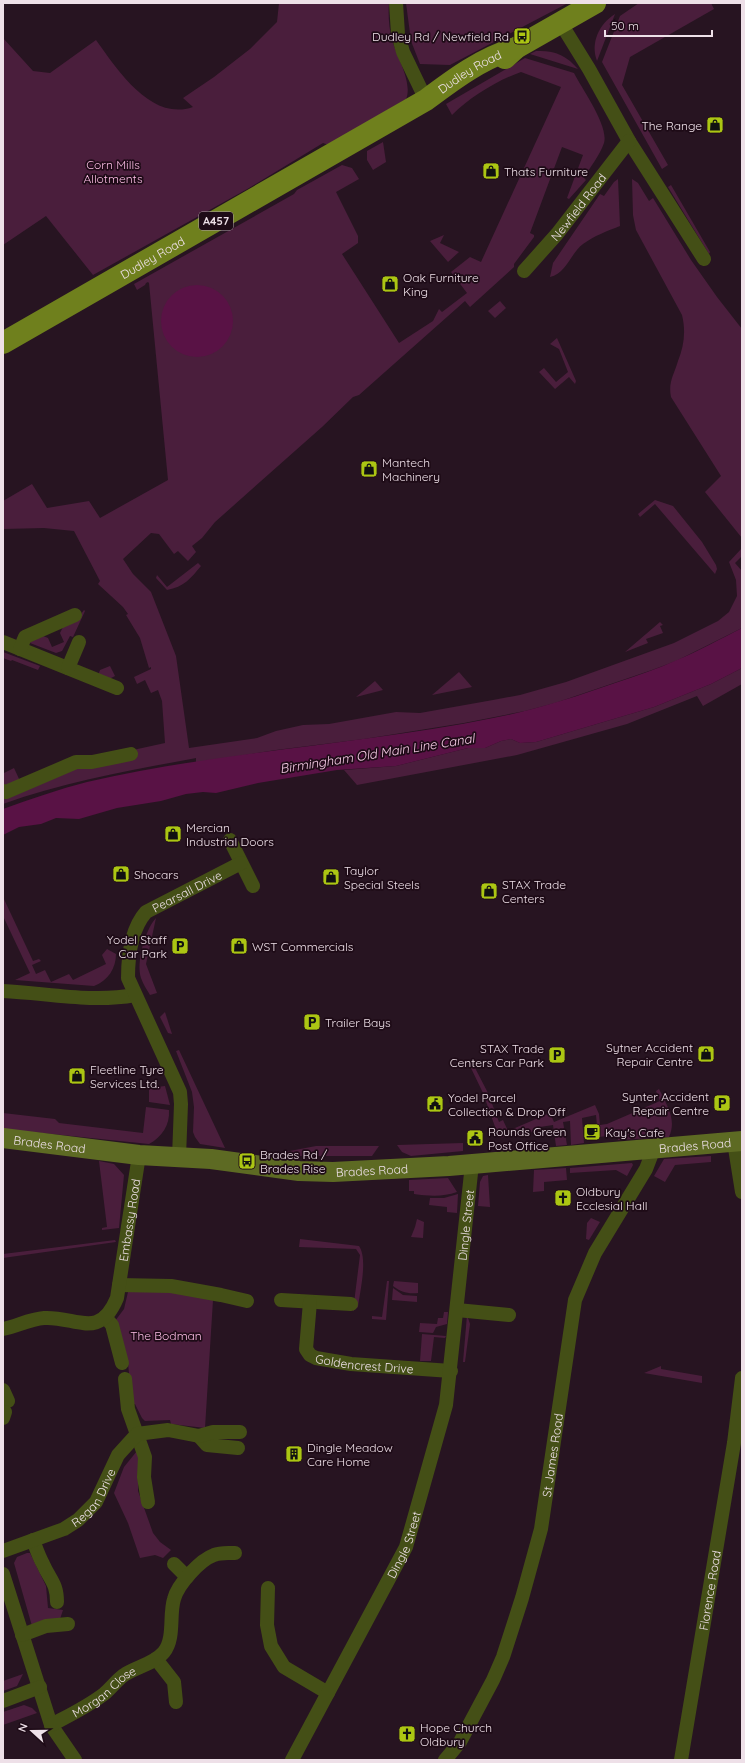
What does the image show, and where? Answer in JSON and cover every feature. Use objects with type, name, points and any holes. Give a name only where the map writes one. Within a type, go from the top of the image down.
[{"type":"main road","name":"Dudley Road","points":[[3,343],[426,100],[466,82],[500,62],[516,48],[595,3]]},
{"type":"street","points":[[396,3],[398,34],[403,52],[426,100]]},
{"type":"street","points":[[560,22],[589,69],[629,141],[704,259]]},
{"type":"street","name":"Newfield Road","points":[[524,271],[557,234],[629,141]]},
{"type":"street","points":[[20,649],[25,637],[75,615]]},
{"type":"street","points":[[3,642],[117,688]]},
{"type":"street","points":[[68,668],[79,642]]},
{"type":"street","points":[[3,791],[6,792],[76,762],[92,762],[131,754]]},
{"type":"street","points":[[230,840],[253,886]]},
{"type":"street","name":"Pearsall Drive","points":[[179,1156],[180,1092],[128,978],[128,960],[140,918],[150,908],[241,863]]},
{"type":"street","points":[[3,991],[71,997],[117,998],[135,995]]},
{"type":"street","name":"Brades Road","points":[[3,1138],[139,1155],[179,1156],[299,1171],[333,1172],[472,1164],[738,1142]]},
{"type":"street","points":[[738,1142],[742,1192]]},
{"type":"street","name":"St James Road","points":[[445,1760],[460,1742],[493,1680],[503,1657],[522,1598],[541,1529],[575,1300],[596,1253],[646,1169],[651,1156],[650,1149]]},
{"type":"street","name":"Embassy Road","points":[[105,1317],[112,1309],[117,1298],[139,1155]]},
{"type":"street","name":"Dingle Street","points":[[292,1760],[406,1547],[446,1405],[451,1371],[472,1164]]},
{"type":"street","points":[[119,1285],[171,1286],[247,1301]]},
{"type":"street","points":[[281,1300],[351,1304]]},
{"type":"street","name":"Goldencrest Drive","points":[[310,1302],[306,1349],[310,1355],[316,1358],[351,1364],[451,1371]]},
{"type":"street","points":[[457,1310],[509,1315]]},
{"type":"street","points":[[3,1329],[33,1320],[46,1318],[86,1324],[96,1322],[105,1317],[112,1325],[122,1363]]},
{"type":"street","name":"Florence Road","points":[[680,1760],[740,1421],[742,1378]]},
{"type":"street","points":[[125,1379],[128,1409],[145,1457],[144,1477],[148,1502]]},
{"type":"street","points":[[137,1434],[168,1430],[199,1436],[213,1432],[240,1432]]},
{"type":"street","name":"Regan Drive","points":[[3,1551],[64,1529],[78,1520],[90,1509],[101,1493],[118,1456],[137,1434]]},
{"type":"street","points":[[199,1436],[207,1445],[238,1448]]},
{"type":"street","points":[[33,1540],[43,1565],[53,1579],[57,1591],[57,1602]]},
{"type":"street","name":"Morgan Close","points":[[52,1725],[85,1708],[105,1693],[124,1675],[156,1659],[164,1652],[167,1646],[174,1599],[187,1577],[214,1554],[235,1553]]},
{"type":"street","points":[[174,1564],[187,1577]]},
{"type":"street","points":[[3,1574],[52,1725],[75,1760]]},
{"type":"street","points":[[268,1588],[267,1625],[271,1646],[284,1667],[328,1693]]},
{"type":"street","points":[[22,1635],[46,1626],[68,1624]]},
{"type":"street","points":[[156,1659],[174,1682],[176,1702]]},
{"type":"street","points":[[3,1701],[40,1687]]},
{"type":"green space","name":"Corn Mills Allotments","points":[[279,3],[389,3],[389,22],[392,40],[406,78],[408,93],[406,99],[329,145],[323,143],[249,188],[93,275],[46,216],[3,245],[3,38],[33,71],[50,73],[96,40],[114,65],[137,90],[149,100],[163,107],[178,110],[193,107],[183,98],[214,77],[250,49],[277,22]]},
{"type":"green space","points":[[406,3],[568,3],[450,65],[420,64],[411,41]]},
{"type":"green space","points":[[639,3],[711,3],[714,9],[630,57],[622,85],[668,165],[662,169],[602,62],[620,16]]},
{"type":"green space","points":[[615,14],[597,61],[595,54],[595,41],[597,34],[604,23]]},
{"type":"green space","points":[[536,51],[548,51],[559,54],[569,60],[578,69],[530,54]]},
{"type":"green space","points":[[525,58],[574,73],[599,118],[603,127],[604,143],[584,178],[586,180],[569,199],[567,198],[583,155],[562,147],[530,233],[534,235],[534,237],[514,264],[514,267],[470,307],[465,301],[359,395],[353,397],[322,427],[215,522],[202,538],[192,546],[196,552],[188,561],[178,551],[174,554],[159,534],[151,533],[123,559],[133,574],[151,592],[176,656],[189,748],[257,738],[276,731],[303,725],[329,724],[396,712],[420,713],[520,695],[566,682],[674,643],[718,621],[729,612],[737,596],[736,580],[729,562],[742,548],[742,556],[735,563],[742,571],[742,628],[676,661],[555,703],[525,711],[464,723],[364,739],[276,750],[196,763],[196,758],[72,783],[3,804],[3,798],[79,766],[133,750],[165,743],[162,701],[158,690],[151,693],[145,680],[137,684],[134,677],[151,669],[151,667],[149,668],[140,638],[126,615],[128,614],[123,607],[98,584],[100,581],[74,531],[44,528],[3,529],[3,501],[32,484],[47,508],[89,501],[100,518],[168,480],[149,283],[146,283],[137,290],[134,284],[294,194],[297,190],[342,165],[352,168],[359,179],[336,192],[358,236],[358,243],[342,254],[399,343],[433,321],[439,309],[442,312],[467,293],[451,272],[470,257],[481,262],[561,87],[521,72],[485,90],[459,108],[452,115],[446,104]]},
{"type":"green space","points":[[383,142],[386,162],[373,170],[367,160],[367,151]]},
{"type":"green space","points":[[618,179],[620,226],[596,236],[583,244],[560,272],[550,277],[553,263],[600,194],[604,196]]},
{"type":"green space","points":[[632,179],[638,183],[649,201],[653,198],[691,260],[742,329],[742,538],[705,492],[721,476],[671,397],[670,387],[683,344],[684,333],[682,315],[636,230],[633,215]]},
{"type":"green space","points":[[671,185],[710,252],[709,254],[668,187]]},
{"type":"green space","points":[[444,235],[440,243],[459,252],[448,262],[430,241]]},
{"type":"green space","points":[[500,301],[506,308],[495,318],[488,311]]},
{"type":"green space","points":[[557,338],[576,381],[575,384],[569,377],[555,389],[539,372],[544,368],[556,382],[568,372],[559,349],[550,344]]},
{"type":"green space","points":[[655,500],[673,506],[702,542],[716,565],[717,569],[715,574],[655,504],[640,517],[638,514]]},
{"type":"green space","points":[[198,563],[201,566],[190,578],[183,584],[173,589],[167,590],[156,578],[157,575],[167,587]]},
{"type":"green space","points":[[84,610],[85,611],[73,637],[70,636],[62,651],[56,653],[30,643],[31,640],[43,636],[48,638],[52,647],[64,642],[60,633],[63,627],[76,621]]},
{"type":"green space","points":[[660,622],[663,625],[660,626],[663,633],[646,639],[648,643],[625,652]]},
{"type":"green space","points":[[3,652],[40,666],[38,670],[3,658]]},
{"type":"green space","points":[[110,666],[115,676],[107,680],[98,676],[100,670]]},
{"type":"green space","points":[[742,668],[742,684],[703,706],[697,696],[627,724],[517,755],[357,785],[344,770],[396,766],[468,748],[485,748],[501,741],[511,739],[520,743],[536,742],[654,707],[711,684]]},
{"type":"green space","points":[[459,672],[472,687],[432,695]]},
{"type":"green space","points":[[375,681],[383,690],[356,697]]},
{"type":"green space","points":[[14,768],[20,781],[3,788],[4,773]]},
{"type":"green space","points":[[3,897],[33,961],[39,959],[41,961],[32,965],[36,974],[45,970],[51,982],[69,974],[73,980],[106,964],[102,955],[107,949],[116,954],[113,969],[103,981],[94,986],[15,980],[30,973],[3,916]]},
{"type":"green space","points":[[156,918],[146,964],[157,993],[150,995],[141,978],[140,964],[142,946],[148,930]]},
{"type":"green space","points":[[165,1012],[172,1034],[168,1033],[160,1017]]},
{"type":"green space","points":[[179,1050],[225,1148],[200,1144],[195,1137],[193,1132],[194,1107],[192,1092],[176,1051]]},
{"type":"green space","points":[[473,1064],[488,1093],[499,1122],[503,1120],[508,1131],[550,1113],[554,1122],[595,1105],[599,1114],[600,1125],[607,1124],[660,1101],[656,1091],[659,1089],[670,1113],[672,1124],[669,1137],[618,1140],[618,1135],[598,1137],[596,1115],[582,1118],[584,1143],[571,1145],[570,1121],[563,1122],[567,1145],[556,1146],[553,1125],[540,1127],[540,1130],[499,1138],[483,1093],[470,1066]]},
{"type":"green space","points":[[165,1086],[170,1105],[149,1102],[149,1088]]},
{"type":"green space","points":[[146,1107],[169,1110],[167,1126],[158,1138],[149,1144],[3,1129],[3,1113],[55,1119],[59,1123],[143,1133]]},
{"type":"green space","points":[[463,1143],[463,1151],[411,1156],[402,1152],[397,1145]]},
{"type":"green space","points":[[316,1146],[379,1146],[372,1156],[302,1156],[274,1154]]},
{"type":"green space","points":[[711,1156],[711,1162],[675,1165],[665,1182],[654,1176],[664,1159]]},
{"type":"green space","points":[[99,1161],[114,1164],[124,1175],[119,1228],[102,1230],[102,1228],[107,1227]]},
{"type":"green space","points":[[632,1163],[633,1165],[627,1176],[616,1170],[570,1173],[570,1168]]},
{"type":"green space","points":[[566,1168],[567,1180],[544,1182],[544,1191],[533,1192],[534,1170]]},
{"type":"green space","points":[[488,1175],[490,1207],[478,1206],[480,1182],[483,1176]]},
{"type":"green space","points":[[448,1178],[457,1192],[446,1195],[431,1196],[414,1194],[414,1191],[409,1191],[409,1180]]},
{"type":"green space","points":[[458,1194],[457,1213],[447,1212],[447,1207],[429,1205],[430,1198],[444,1198]]},
{"type":"green space","points":[[591,1218],[600,1222],[589,1240],[586,1239],[587,1223]]},
{"type":"green space","points":[[417,1219],[424,1222],[423,1238],[411,1237]]},
{"type":"green space","points":[[300,1239],[359,1246],[363,1259],[363,1275],[358,1307],[353,1311],[360,1255],[356,1249],[299,1247]]},
{"type":"green space","points":[[115,1240],[116,1242],[3,1258],[3,1254]]},
{"type":"green space","points":[[387,1281],[389,1281],[386,1320],[372,1319],[372,1316],[382,1317]]},
{"type":"green space","points":[[394,1281],[418,1283],[418,1293],[407,1293],[399,1290],[393,1286]]},
{"type":"green space","points":[[393,1288],[403,1295],[417,1296],[417,1302],[392,1300]]},
{"type":"green space","name":"The Bodman","points":[[175,1290],[213,1300],[205,1428],[171,1424],[170,1420],[145,1421],[135,1404],[132,1405],[128,1363],[115,1321],[124,1309],[128,1292]]},
{"type":"green space","points":[[444,1312],[448,1312],[447,1324],[436,1327],[433,1333],[419,1332],[420,1323],[437,1324],[438,1318],[443,1318]]},
{"type":"green space","points":[[467,1315],[470,1324],[465,1362],[463,1362]]},
{"type":"green space","points":[[422,1334],[446,1336],[445,1338],[434,1337],[431,1361],[420,1361]]},
{"type":"green space","points":[[661,1366],[661,1369],[702,1376],[702,1383],[644,1373]]},
{"type":"green space","points":[[137,1451],[139,1457],[138,1491],[153,1533],[160,1542],[171,1550],[163,1558],[155,1555],[140,1558],[128,1523],[114,1493],[124,1467]]},
{"type":"green space","points":[[30,1553],[46,1586],[48,1608],[63,1610],[60,1619],[32,1626],[14,1563],[17,1557]]},
{"type":"green space","points":[[23,1674],[17,1686],[3,1691],[3,1681]]},
{"type":"green space","points":[[24,1705],[32,1708],[37,1713],[3,1725],[3,1712]]},
{"type":"water","points":[[197,285],[217,291],[227,301],[233,321],[227,341],[217,351],[197,357],[177,351],[167,341],[161,321],[167,301],[177,291]]},
{"type":"water","name":"Birmingham Old Main Line Canal","points":[[742,628],[742,668],[711,684],[654,707],[536,742],[520,743],[511,739],[501,741],[485,748],[468,748],[396,766],[337,770],[258,783],[216,793],[203,792],[186,794],[161,801],[117,808],[79,819],[56,818],[41,824],[19,827],[3,835],[3,809],[76,785],[137,771],[239,755],[392,735],[493,718],[524,711],[631,678],[693,653]]},
{"type":"place","name":"Dudley Rd / Newfield Rd","points":[[522,36]]},
{"type":"place","name":"The Range","points":[[715,125]]},
{"type":"place","name":"Thats Furniture","points":[[491,171]]},
{"type":"place","name":"Oak Furniture King","points":[[390,284]]},
{"type":"place","name":"Mantech Machinery","points":[[369,469]]},
{"type":"place","name":"Mercian Industrial Doors","points":[[173,834]]},
{"type":"place","name":"Shocars","points":[[121,874]]},
{"type":"place","name":"Taylor Special Steels","points":[[331,877]]},
{"type":"place","name":"STAX Trade Centers","points":[[489,891]]},
{"type":"place","name":"Yodel Staff Car Park","points":[[180,946]]},
{"type":"place","name":"WST Commercials","points":[[239,946]]},
{"type":"place","name":"Trailer Bays","points":[[312,1022]]},
{"type":"place","name":"Sytner Accident Repair Centre","points":[[706,1054]]},
{"type":"place","name":"STAX Trade Centers Car Park","points":[[557,1055]]},
{"type":"place","name":"Fleetline Tyre Services Ltd.","points":[[77,1076]]},
{"type":"place","name":"Synter Accident Repair Centre","points":[[722,1103]]},
{"type":"place","name":"Yodel Parcel Collection & Drop Off","points":[[435,1104]]},
{"type":"place","name":"Kay's Cafe","points":[[592,1132]]},
{"type":"place","name":"Rounds Green Post Office","points":[[475,1138]]},
{"type":"place","name":"Brades Rd / Brades Rise","points":[[247,1161]]},
{"type":"place","name":"Oldbury Ecclesial Hall","points":[[563,1198]]},
{"type":"place","name":"Dingle Meadow Care Home","points":[[294,1454]]},
{"type":"place","name":"Hope Church Oldbury","points":[[407,1734]]}]
